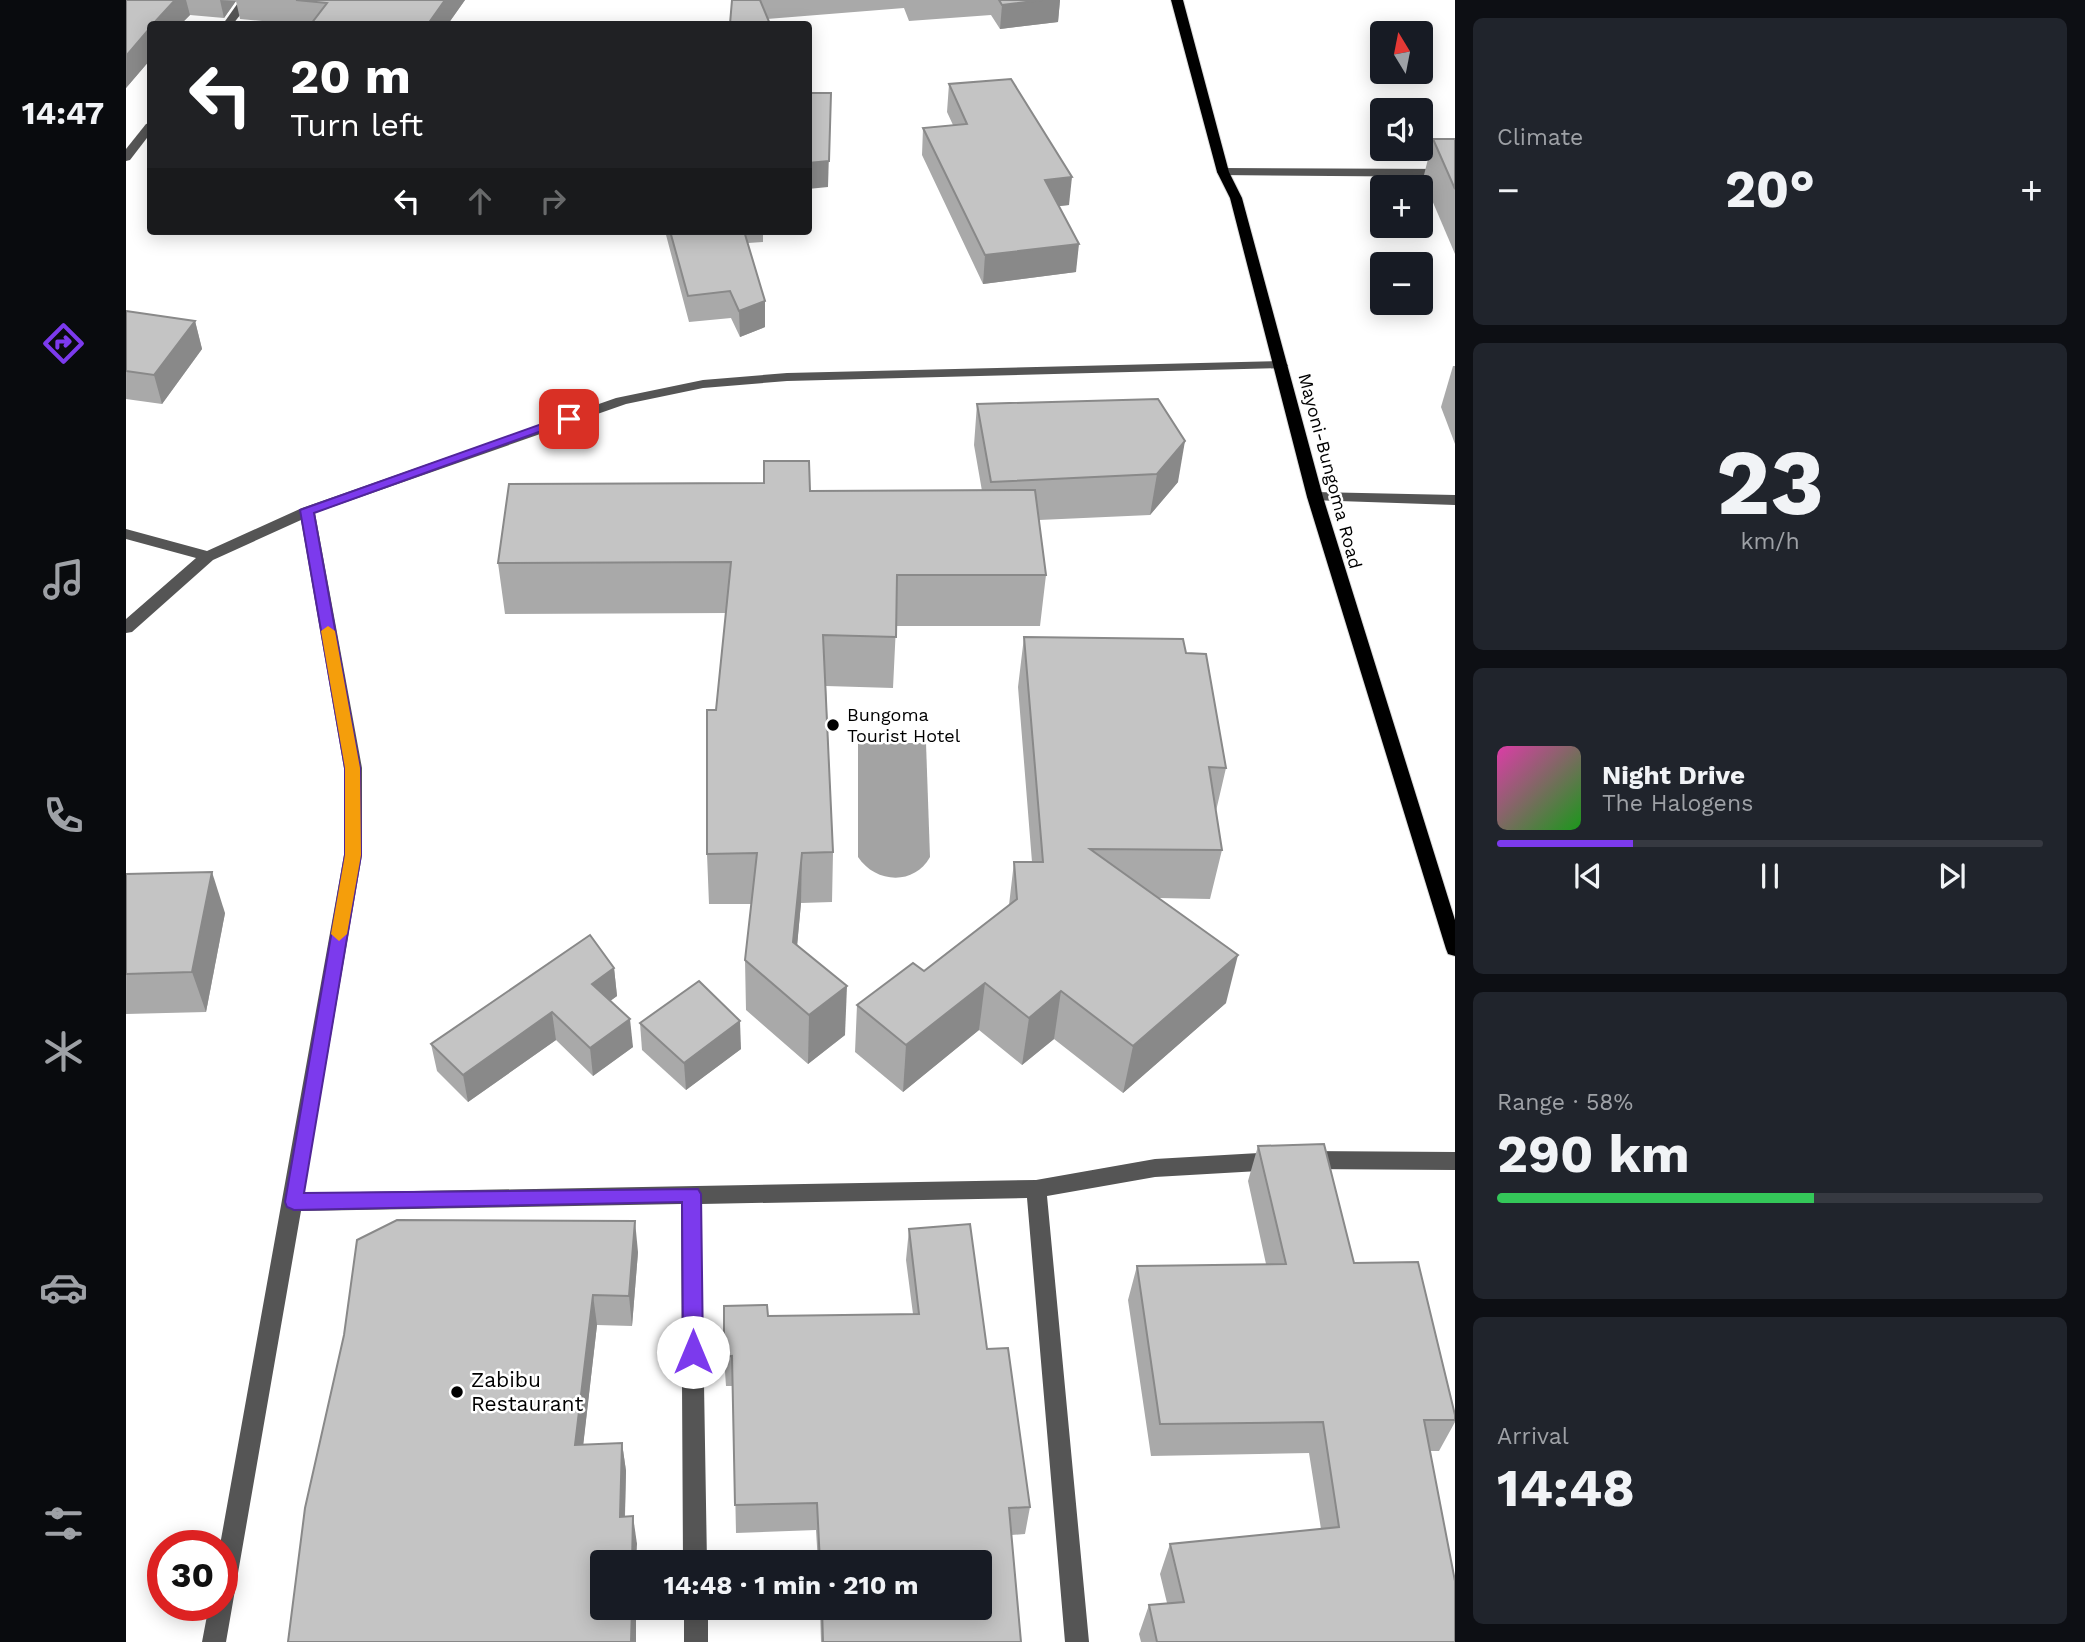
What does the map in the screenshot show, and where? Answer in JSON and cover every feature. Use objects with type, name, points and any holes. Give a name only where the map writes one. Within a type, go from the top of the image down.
[{"type":"main road","name":"Mayoni-Bungoma Road","points":[[1177,0],[1223,172],[1236,198],[1315,497],[1455,949]]},
{"type":"street","points":[[230,21],[246,0]]},
{"type":"street","points":[[126,157],[147,131]]},
{"type":"street","points":[[1223,172],[1455,173]]},
{"type":"street","points":[[126,628],[208,556],[307,510],[621,401],[674,387],[726,380],[787,377],[1281,365]]},
{"type":"street","points":[[1315,497],[1455,500]]},
{"type":"street","points":[[234,1530],[353,855],[352,768],[307,510]]},
{"type":"street","points":[[126,534],[208,556]]},
{"type":"street","points":[[294,1202],[1036,1189],[1155,1168],[1333,1158],[1455,1161]]},
{"type":"street","points":[[1036,1189],[1077,1642]]},
{"type":"street","points":[[691,1194],[695,1550]]},
{"type":"street","points":[[696,1620],[696,1642]]},
{"type":"street","points":[[214,1642],[218,1621]]},
{"type":"shaded area","points":[[858,743],[926,743],[930,857],[923,866],[905,877],[894,878],[874,872],[858,857]]},
{"type":"building","points":[[126,0],[175,0],[156,21],[147,21],[147,32],[126,56]]},
{"type":"building","points":[[296,0],[445,0],[430,21],[313,21],[327,3]]},
{"type":"building","points":[[732,0],[760,0],[769,21],[730,21]]},
{"type":"building","points":[[999,0],[1042,0],[1002,5]]},
{"type":"building","points":[[1011,79],[1072,177],[1045,180],[1079,244],[985,255],[923,128],[967,124],[949,84]]},
{"type":"building","points":[[812,93],[831,93],[829,161],[812,163]]},
{"type":"building","points":[[1433,139],[1455,139],[1455,189]]},
{"type":"building","points":[[671,235],[745,235],[765,301],[739,311],[730,291],[688,296]]},
{"type":"building","points":[[126,311],[195,321],[154,375],[126,371]]},
{"type":"building","points":[[1158,399],[1185,441],[1157,474],[991,482],[977,404]]},
{"type":"building","points":[[764,461],[809,461],[810,491],[1035,490],[1046,575],[897,575],[896,637],[823,635],[833,852],[802,853],[793,942],[847,986],[809,1015],[745,960],[757,853],[707,854],[707,710],[716,710],[731,562],[498,563],[509,484],[764,483]]},
{"type":"building","points":[[1024,637],[1183,639],[1186,653],[1206,654],[1226,768],[1209,767],[1222,850],[1090,849],[1238,955],[1133,1046],[1061,991],[1029,1018],[985,983],[906,1045],[857,1005],[913,963],[924,971],[1017,899],[1014,862],[1043,862]]},
{"type":"building","points":[[212,872],[192,972],[126,974],[126,874]]},
{"type":"building","points":[[590,935],[614,968],[592,984],[630,1019],[590,1048],[552,1012],[463,1075],[431,1044]]},
{"type":"building","points":[[699,981],[740,1021],[684,1063],[640,1023]]},
{"type":"building","points":[[1324,1144],[1354,1263],[1418,1262],[1455,1415],[1455,1420],[1424,1420],[1455,1581],[1455,1642],[1157,1642],[1149,1605],[1184,1602],[1170,1544],[1339,1527],[1323,1422],[1160,1424],[1137,1266],[1286,1264],[1258,1146]]},
{"type":"building","points":[[397,1220],[635,1221],[629,1296],[593,1295],[575,1445],[622,1443],[620,1517],[633,1516],[632,1550],[590,1550],[590,1620],[632,1620],[631,1642],[288,1642],[305,1508],[344,1335],[357,1240]]},
{"type":"building","points":[[970,1224],[987,1349],[1008,1348],[1030,1507],[1009,1508],[1021,1642],[823,1642],[822,1620],[992,1620],[992,1550],[819,1550],[817,1503],[735,1505],[732,1356],[724,1357],[724,1306],[767,1305],[768,1316],[919,1314],[909,1229]]},
{"type":"slow traffic","points":[[328,631],[352,768],[353,855],[339,934]]},
{"type":"place","name":"Bungoma Tourist Hotel","points":[[833,725]]},
{"type":"place","name":"Zabibu Restaurant","points":[[457,1392]]},
{"type":"route","points":[[569,419],[307,510],[352,768],[353,855],[294,1202],[691,1194],[693,1352]]}]
